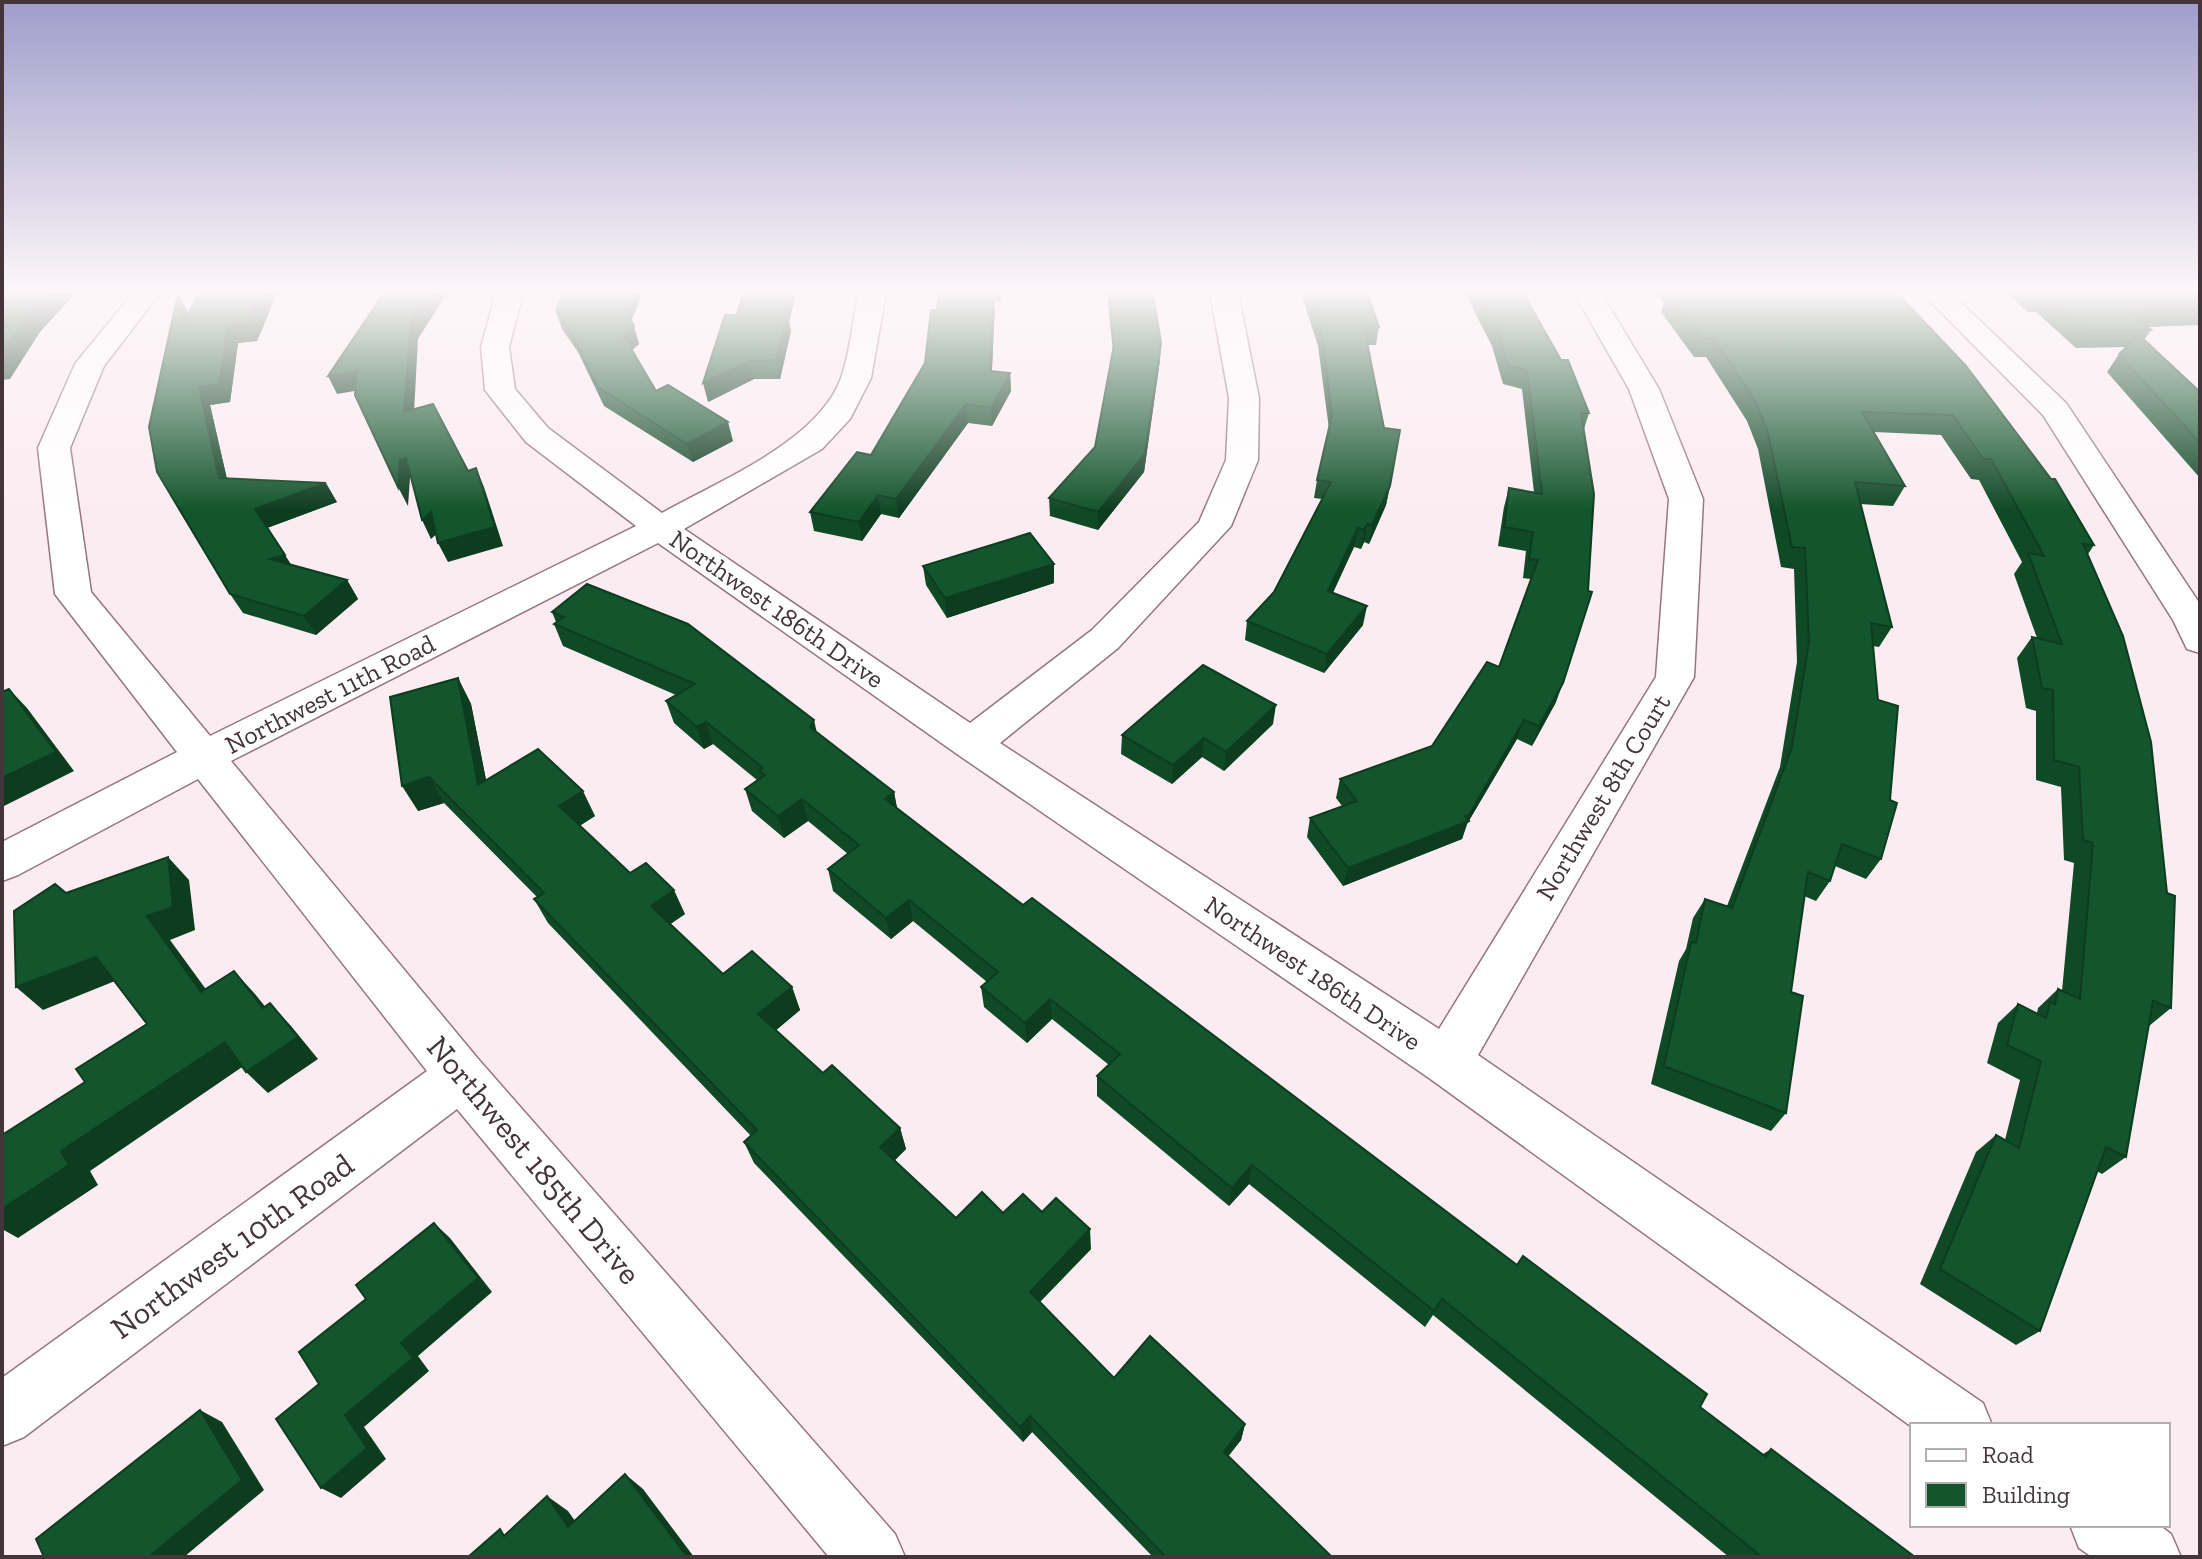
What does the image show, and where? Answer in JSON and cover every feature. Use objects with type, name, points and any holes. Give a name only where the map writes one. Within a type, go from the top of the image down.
[{"type":"street","name":"Northwest 185th Drive","points":[[89,366],[54,448],[73,594],[461,1076],[872,1557]]},
{"type":"street","name":"Northwest 186th Drive","points":[[497,366],[500,390],[537,435],[660,528],[971,744],[1447,1062],[1958,1423]]},
{"type":"street","name":"Northwest 11th Road","points":[[2,863],[204,757],[660,528],[811,442],[839,412],[856,378],[858,366]]},
{"type":"street","points":[[971,744],[1105,639],[1214,526],[1242,460],[1244,398],[1238,366]]},
{"type":"street","name":"Northwest 8th Court","points":[[1447,1062],[1675,677],[1686,499],[1644,389],[1630,366]]},
{"type":"street","points":[[2010,366],[2055,409],[2197,628]]},
{"type":"street","name":"Northwest 10th Road","points":[[2,1415],[461,1076]]},
{"type":"street","points":[[2105,1527],[2148,1557]]},
{"type":"building","points":[[162,366],[222,366],[219,384],[199,387],[219,478],[326,483],[255,509],[285,555],[270,559],[347,580],[304,616],[230,594],[157,472],[149,427]]},
{"type":"building","points":[[335,366],[408,366],[404,412],[433,404],[468,471],[476,468],[495,527],[438,543],[431,512],[422,520],[406,458],[400,460],[398,487],[355,395],[357,371],[328,376]]},
{"type":"building","points":[[588,366],[641,366],[656,391],[668,385],[728,422],[687,444],[598,387]]},
{"type":"building","points":[[709,366],[740,366],[703,383]]},
{"type":"building","points":[[923,366],[990,366],[990,371],[1010,373],[991,408],[966,404],[896,499],[878,495],[859,522],[810,512],[857,452],[871,455]]},
{"type":"building","points":[[1110,366],[1158,366],[1145,454],[1098,512],[1049,498],[1095,447]]},
{"type":"building","points":[[1326,366],[1372,366],[1384,428],[1400,430],[1390,486],[1372,525],[1367,524],[1364,530],[1358,528],[1328,591],[1367,606],[1327,654],[1247,621],[1274,592],[1331,482],[1317,480],[1332,415]]},
{"type":"building","points":[[1508,366],[1570,366],[1589,413],[1581,413],[1594,494],[1588,591],[1592,592],[1563,683],[1539,726],[1524,720],[1469,815],[1465,816],[1469,821],[1348,868],[1310,818],[1357,801],[1340,779],[1432,746],[1487,662],[1499,667],[1538,560],[1529,559],[1533,532],[1504,527],[1509,488],[1542,494],[1527,370]]},
{"type":"building","points":[[1732,366],[1966,366],[2051,479],[2055,479],[2094,545],[2083,544],[2123,636],[2151,742],[2167,893],[2175,896],[2171,1008],[2153,1001],[2126,1157],[2106,1147],[2040,1331],[1940,1269],[1996,1135],[2019,1148],[2041,1061],[2007,1045],[2018,1004],[2046,1018],[2050,1002],[2055,1004],[2058,989],[2080,999],[2093,843],[2083,840],[2079,767],[2054,760],[2053,690],[2042,688],[2032,637],[2062,644],[2028,553],[2044,556],[1991,459],[1983,459],[1953,415],[1862,412],[1905,486],[1855,482],[1892,627],[1871,623],[1878,700],[1898,706],[1890,800],[1897,803],[1881,859],[1842,844],[1830,881],[1808,872],[1791,992],[1803,996],[1786,1113],[1664,1066],[1691,942],[1696,943],[1705,899],[1732,908],[1792,747],[1809,642],[1805,548],[1792,547],[1767,429],[1755,401]]},
{"type":"building","points":[[2130,366],[2172,366],[2200,392],[2200,443]]},
{"type":"building","points":[[1030,533],[1054,564],[945,598],[923,566]]},
{"type":"building","points":[[587,584],[688,624],[814,720],[810,727],[894,792],[885,799],[1023,905],[1032,898],[1517,1265],[1523,1256],[1707,1394],[1700,1407],[1766,1457],[1771,1449],[1915,1557],[1762,1557],[1442,1299],[1434,1311],[1252,1165],[1232,1188],[1097,1076],[1120,1054],[1050,999],[1025,1023],[981,987],[998,972],[909,900],[886,918],[828,869],[859,845],[802,799],[778,816],[745,789],[765,775],[759,771],[763,768],[706,722],[697,727],[666,701],[695,684],[554,624],[564,617],[552,612]]},
{"type":"building","points":[[1203,665],[1276,705],[1226,752],[1204,738],[1173,765],[1122,735]]},
{"type":"building","points":[[458,678],[478,785],[538,749],[583,791],[559,806],[630,873],[646,863],[674,890],[651,906],[723,974],[752,951],[792,987],[758,1014],[823,1073],[832,1065],[900,1128],[880,1147],[956,1218],[982,1192],[1003,1213],[1023,1194],[1042,1212],[1056,1198],[1090,1229],[1030,1292],[1114,1378],[1150,1336],[1245,1424],[1224,1452],[1332,1557],[1166,1557],[1030,1416],[1020,1427],[744,1142],[757,1130],[534,899],[544,893],[429,777],[402,786],[390,697]]},
{"type":"building","points":[[9,689],[56,752],[2,778],[2,692]]},
{"type":"building","points":[[168,857],[173,907],[147,916],[201,992],[234,971],[263,1008],[270,1003],[298,1037],[246,1072],[225,1042],[61,1151],[69,1165],[2,1209],[2,1135],[85,1082],[76,1069],[147,1024],[96,957],[16,987],[14,911],[55,884],[66,893]]},
{"type":"building","points":[[434,1223],[478,1278],[401,1343],[413,1358],[345,1415],[367,1448],[321,1488],[276,1419],[319,1384],[299,1352],[366,1299],[356,1285]]},
{"type":"building","points":[[200,1410],[242,1480],[151,1555],[153,1557],[44,1557],[36,1539]]},
{"type":"building","points":[[625,1474],[686,1555],[684,1557],[468,1557],[500,1529],[504,1536],[547,1496],[568,1527]]}]
